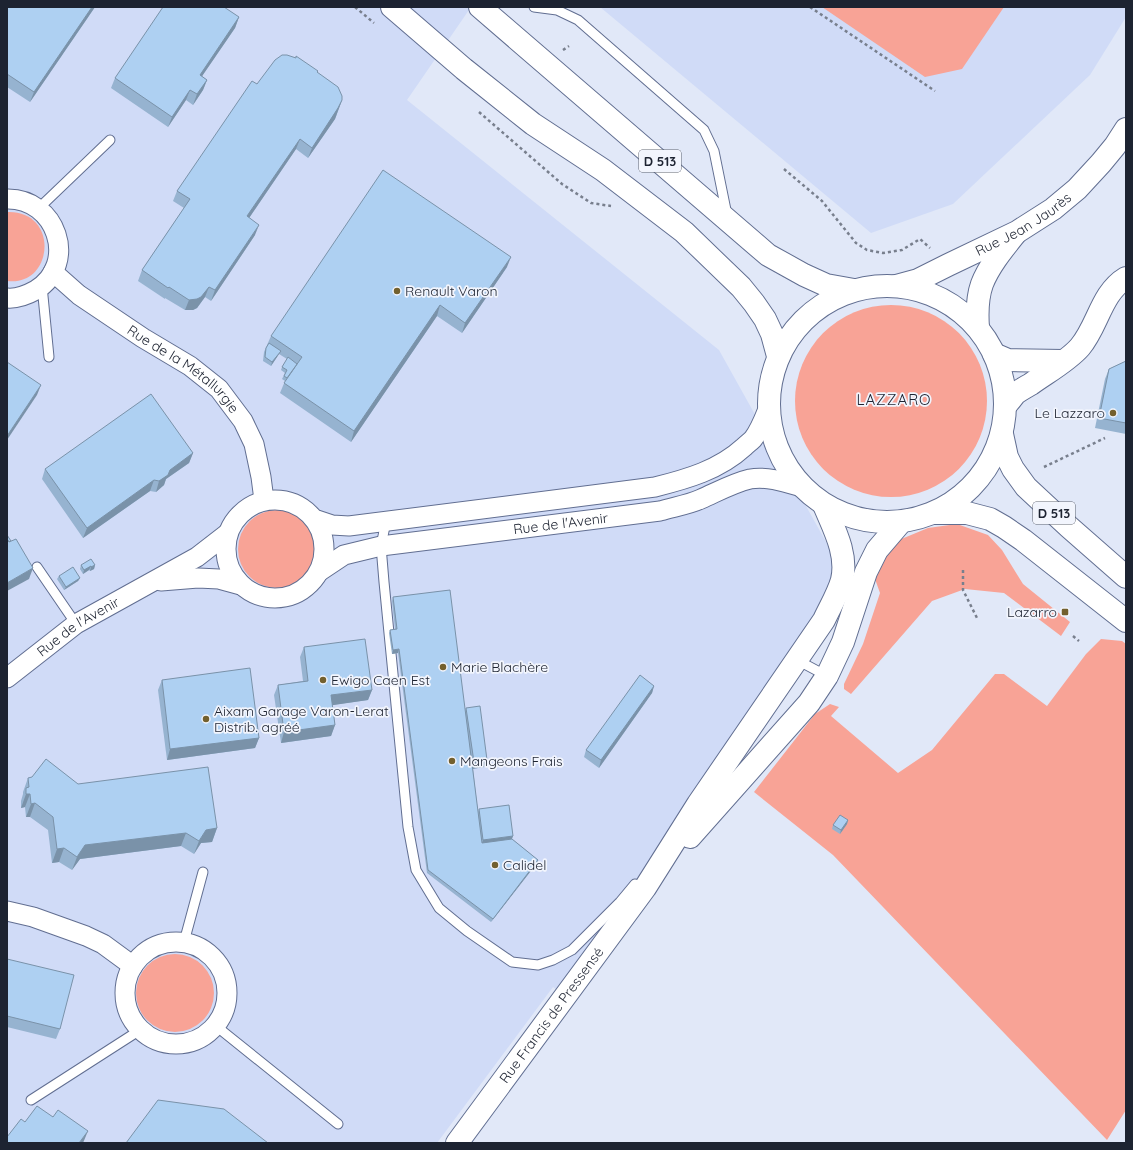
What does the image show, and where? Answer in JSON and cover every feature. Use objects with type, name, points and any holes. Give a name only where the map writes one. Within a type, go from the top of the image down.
[{"type":"main road","name":"D 513","points":[[392,7],[464,69],[533,124],[602,170],[684,232],[741,287],[754,303],[765,319],[772,334],[778,356]]},
{"type":"main road","name":"D 513","points":[[480,7],[768,255],[804,275],[826,285],[854,290]]},
{"type":"main road","name":"Rue Jean Jaurès","points":[[896,286],[918,280],[1017,232],[1053,209],[1077,189],[1101,163],[1115,146],[1126,128]]},
{"type":"main road","points":[[978,328],[977,311],[982,285],[999,254],[1017,232]]},
{"type":"main road","points":[[1005,406],[1016,394],[1070,356],[1087,338],[1105,301],[1120,282],[1126,278]]},
{"type":"main road","points":[[875,286],[896,286],[919,290],[941,298],[961,312],[978,328],[994,354],[1004,388],[1005,406],[1002,434],[992,459],[977,481],[957,500],[934,513],[901,522],[875,522],[848,517],[824,505],[812,497],[802,487],[790,474],[775,443],[770,426],[768,409],[770,382],[778,356],[791,334],[809,315],[830,300],[854,290],[875,286]]},
{"type":"main road","points":[[994,354],[1008,360],[1063,361]]},
{"type":"main road","name":"D 513","points":[[1002,434],[1006,457],[1026,486],[1068,527],[1126,577]]},
{"type":"main road","points":[[645,888],[698,804],[824,620],[837,594],[842,579],[843,562],[841,545],[824,505]]},
{"type":"main road","name":"D 513","points":[[934,513],[967,513],[990,519],[1023,540],[1126,621]]},
{"type":"main road","points":[[645,888],[809,703],[826,676],[843,642],[866,572],[877,550],[901,522]]},
{"type":"main road","name":"Rue Francis de Pressensé","points":[[458,1143],[645,888]]},
{"type":"street","points":[[7,199],[25,201],[39,208],[49,218],[56,231],[59,244],[58,259],[47,279],[28,295],[7,298]]},
{"type":"street","name":"Rue de la Métallurgie","points":[[47,279],[79,295],[143,338],[190,366],[219,389],[243,421],[254,444],[264,500]]},
{"type":"street","name":"Rue de l'Avenir","points":[[317,520],[332,525],[349,526],[655,487],[676,482],[698,475],[719,465],[738,453],[752,439],[762,424],[768,409]]},
{"type":"street","name":"Rue de l'Avenir","points":[[320,571],[344,555],[381,546],[660,511],[700,500],[730,486],[751,479],[783,481],[802,487]]},
{"type":"street","points":[[284,499],[302,506],[317,520],[325,545],[320,571],[305,589],[284,598],[261,597],[241,585],[230,570],[225,552],[228,533],[242,512],[264,500],[284,499]]},
{"type":"street","name":"Rue de l'Avenir","points":[[7,678],[76,624],[197,558],[228,533]]},
{"type":"street","name":"Rue de l'Avenir","points":[[154,581],[198,578],[219,579],[241,585]]},
{"type":"street","points":[[7,912],[33,918],[86,936],[104,944],[133,966]]},
{"type":"street","points":[[170,942],[184,942],[199,947],[212,956],[221,968],[227,983],[227,998],[224,1013],[216,1026],[203,1037],[187,1044],[170,1044],[154,1040],[140,1030],[130,1015],[125,999],[126,981],[133,966],[142,954],[155,946],[170,942]]},
{"type":"lane","points":[[534,7],[557,10],[578,20],[704,130],[714,151],[728,220]]},
{"type":"lane","points":[[39,208],[110,140]]},
{"type":"lane","points":[[47,279],[49,357]]},
{"type":"lane","points":[[386,521],[381,546],[408,828],[416,870],[439,908],[467,931],[512,962],[538,965],[553,960],[572,950],[620,902],[686,823]]},
{"type":"lane","points":[[37,567],[76,624]]},
{"type":"lane","points":[[797,660],[826,676]]},
{"type":"lane","points":[[184,942],[203,872]]},
{"type":"lane","points":[[216,1026],[338,1124]]},
{"type":"lane","points":[[31,1100],[140,1030]]},
{"type":"path","points":[[810,7],[935,91]]},
{"type":"path","points":[[784,169],[822,201],[856,243],[867,250],[883,253],[902,250],[920,239],[931,249]]},
{"type":"path","points":[[1044,467],[1105,438]]},
{"type":"path","points":[[963,570],[963,590],[978,620]]},
{"type":"path","points":[[1073,636],[1079,641]]},
{"type":"shaded area","points":[[7,7],[471,7],[407,100],[719,350],[835,558],[827,601],[567,997],[553,987],[437,1143],[7,1143]]},
{"type":"shaded area","points":[[600,7],[1126,7],[1126,17],[1090,75],[953,204],[871,233]]},
{"type":"shaded area","points":[[822,7],[1004,7],[962,69],[925,77]]},
{"type":"shaded area","points":[[7,212],[24,215],[36,223],[43,235],[44,248],[42,261],[34,272],[23,280],[7,281]]},
{"type":"shaded area","points":[[891,305],[910,307],[928,313],[952,327],[959,333],[965,340],[979,364],[985,382],[987,401],[985,420],[979,438],[965,462],[959,469],[952,475],[928,489],[910,495],[891,497],[872,495],[854,489],[830,475],[823,469],[817,462],[803,438],[797,420],[795,401],[797,382],[803,364],[817,340],[823,333],[830,327],[854,313],[872,307]]},
{"type":"shaded area","points":[[277,510],[292,513],[305,521],[313,534],[316,549],[313,564],[305,577],[292,585],[277,588],[262,585],[249,577],[241,564],[238,549],[241,534],[249,521],[262,513]]},
{"type":"shaded area","points":[[957,524],[988,535],[1002,550],[1023,584],[1070,622],[1061,636],[1004,593],[965,589],[932,601],[851,694],[844,689],[844,684],[863,644],[880,593],[875,579],[888,553],[899,540],[928,528]]},
{"type":"shaded area","points":[[1101,639],[1122,641],[1126,644],[1126,1110],[1107,1140],[833,855],[754,792],[815,714],[830,704],[839,707],[831,716],[898,773],[932,750],[995,674],[1004,674],[1047,706],[1086,654]]},
{"type":"shaded area","points":[[167,954],[183,954],[197,960],[208,971],[214,985],[214,1001],[208,1015],[197,1026],[183,1032],[167,1032],[153,1026],[142,1015],[136,1001],[136,985],[142,971],[153,960]]},
{"type":"building","points":[[7,7],[92,7],[34,92],[7,74]]},
{"type":"building","points":[[163,7],[224,7],[239,17],[200,75],[207,80],[197,94],[190,90],[172,117],[115,78]]},
{"type":"building","points":[[282,55],[296,58],[296,56],[318,71],[317,72],[338,87],[342,100],[312,148],[300,139],[247,216],[259,225],[215,290],[209,287],[201,297],[189,300],[142,270],[190,199],[177,191],[252,81],[257,84],[275,60]]},
{"type":"building","name":"Renault Varon","points":[[383,170],[511,257],[465,323],[440,305],[354,431],[284,383],[302,357],[271,336]]},
{"type":"building","points":[[269,343],[281,351],[272,362],[265,357],[266,348]]},
{"type":"building","points":[[288,357],[297,364],[287,378],[284,376],[287,370],[282,367]]},
{"type":"building","points":[[1126,361],[1126,423],[1099,418],[1109,369]]},
{"type":"building","points":[[7,362],[41,385],[7,436]]},
{"type":"building","points":[[151,394],[193,453],[170,470],[168,475],[159,481],[154,480],[87,528],[45,469]]},
{"type":"building","points":[[7,535],[11,541],[9,542],[7,539]]},
{"type":"building","points":[[7,539],[9,542],[16,539],[33,568],[7,583]]},
{"type":"building","points":[[91,559],[95,565],[84,570],[81,565]]},
{"type":"building","points":[[73,567],[80,578],[66,587],[59,576]]},
{"type":"building","points":[[450,590],[482,843],[512,839],[538,860],[493,919],[428,870],[399,649],[393,650],[390,630],[397,629],[393,597]]},
{"type":"building","points":[[365,639],[372,690],[331,695],[335,725],[284,732],[278,685],[308,681],[304,647]]},
{"type":"building","name":"Aixam Garage Varon-Lerat Distrib. agréé","points":[[250,668],[259,738],[170,749],[162,680]]},
{"type":"building","points":[[640,675],[654,686],[601,760],[586,750]]},
{"type":"building","points":[[480,706],[487,760],[474,762],[466,708]]},
{"type":"building","points":[[46,759],[78,784],[208,767],[217,828],[206,830],[199,841],[186,833],[85,845],[77,857],[64,848],[57,849],[53,817],[35,803],[31,804],[30,794],[26,794],[26,788],[29,787],[28,778],[32,777]]},
{"type":"building","points":[[509,805],[513,836],[483,840],[479,809]]},
{"type":"building","points":[[840,815],[848,820],[841,830],[833,825]]},
{"type":"building","points":[[7,959],[74,975],[60,1029],[7,1016]]},
{"type":"building","points":[[158,1100],[224,1109],[268,1143],[126,1143]]},
{"type":"building","points":[[37,1106],[53,1117],[58,1110],[88,1131],[79,1143],[7,1143],[7,1137],[21,1119],[25,1122]]},
{"type":"place","name":"Renault Varon","points":[[397,291]]},
{"type":"place","name":"Le Lazzaro","points":[[1113,413]]},
{"type":"place","name":"Lazarro","points":[[1065,612]]},
{"type":"place","name":"Marie Blachère","points":[[443,667]]},
{"type":"place","name":"Ewigo Caen Est","points":[[323,680]]},
{"type":"place","name":"Aixam Garage Varon-Lerat Distrib. agréé","points":[[206,719]]},
{"type":"place","name":"Mangeons Frais","points":[[452,761]]},
{"type":"place","name":"Calidel","points":[[495,865]]},
{"type":"district","name":"LAZZARO","points":[[894,400]]}]
